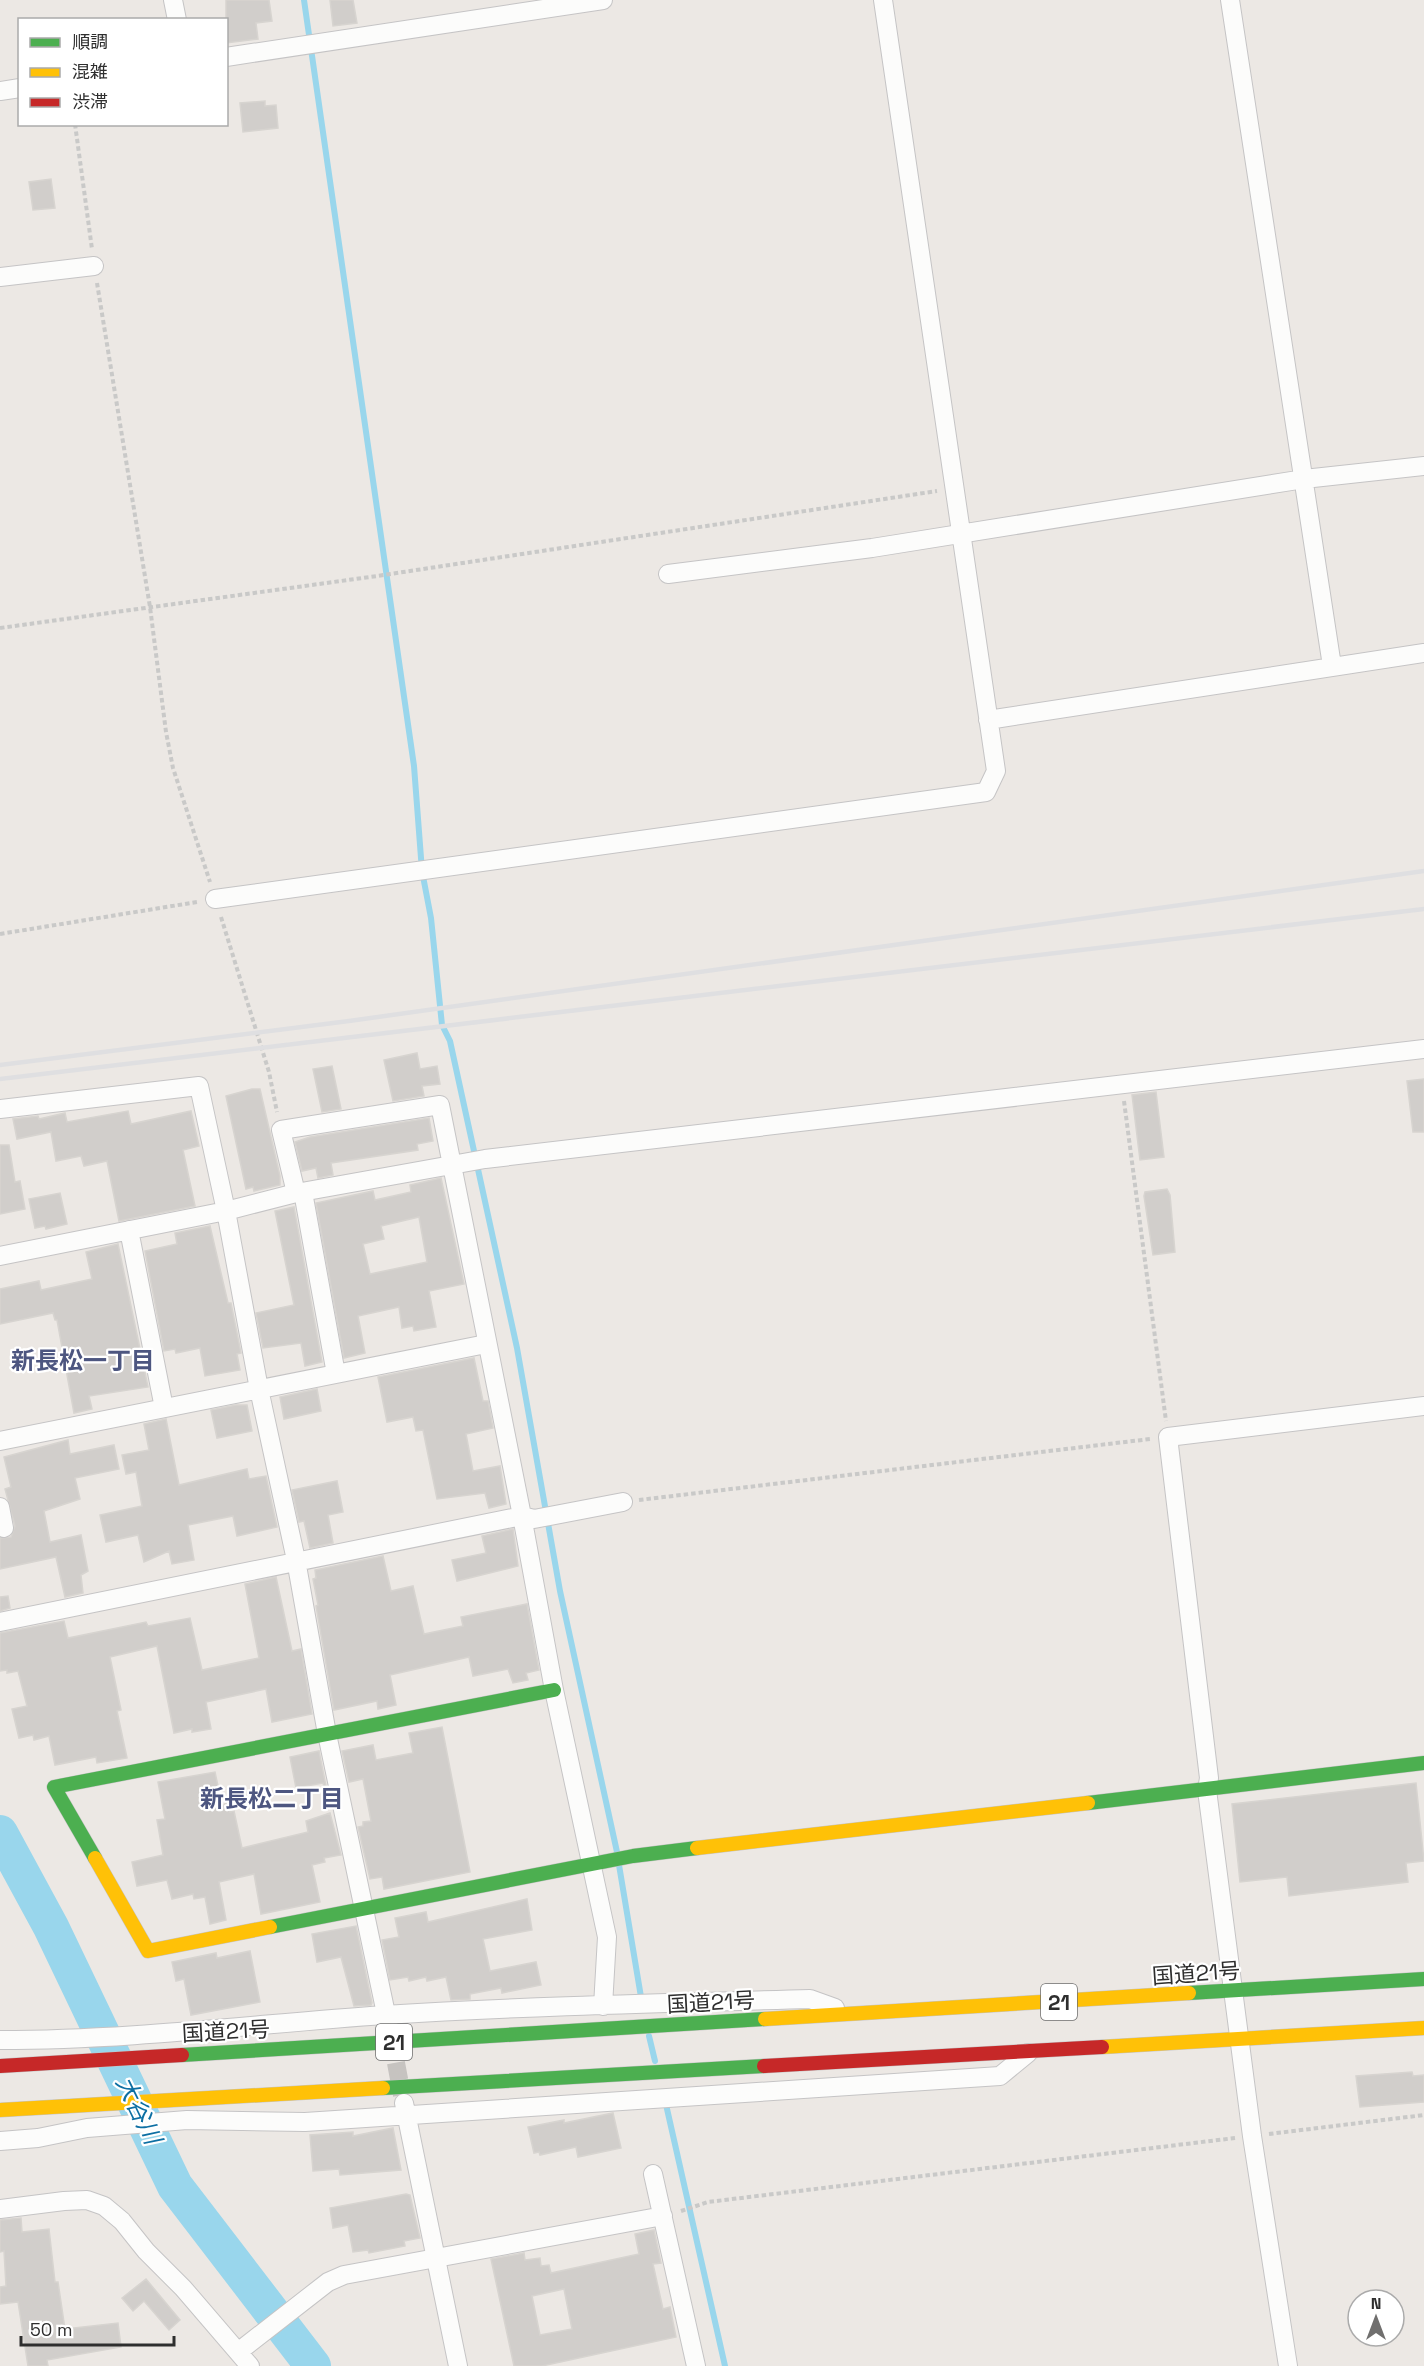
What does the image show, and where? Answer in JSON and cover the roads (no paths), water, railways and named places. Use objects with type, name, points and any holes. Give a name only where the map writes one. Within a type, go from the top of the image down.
[{"type":"main road","points":[[554,1690],[54,1787],[148,1951],[633,1856],[1424,1763]]},
{"type":"main road","name":"国道21号","points":[[0,2066],[1424,1979]]},
{"type":"main road","name":"21","points":[[0,2110],[1424,2028]]},
{"type":"street","points":[[173,0],[177,18]]},
{"type":"street","points":[[228,57],[603,0]]},
{"type":"street","points":[[215,899],[986,792],[996,771],[959,533],[883,0]]},
{"type":"street","points":[[1230,0],[1332,666]]},
{"type":"street","points":[[0,91],[18,88]]},
{"type":"street","points":[[0,277],[94,266]]},
{"type":"street","points":[[668,574],[872,548],[1304,479],[1424,466]]},
{"type":"street","points":[[988,720],[1424,653]]},
{"type":"street","points":[[0,1256],[299,1193],[485,1159],[1424,1049]]},
{"type":"street","points":[[0,1109],[199,1086],[226,1210],[259,1389],[296,1560],[327,1734],[362,1909],[388,2021]]},
{"type":"street","points":[[336,1374],[299,1193],[281,1130],[440,1105],[456,1165],[486,1344],[528,1517],[554,1690],[607,1937],[603,2006]]},
{"type":"street","points":[[129,1230],[164,1408]]},
{"type":"street","points":[[0,1441],[486,1344]]},
{"type":"street","points":[[1288,2366],[1252,2136],[1207,1790],[1209,1778],[1168,1437],[1424,1406]]},
{"type":"street","points":[[0,1622],[296,1560],[528,1517],[623,1502]]},
{"type":"street","points":[[0,1507],[4,1528]]},
{"type":"street","points":[[0,2040],[166,2034],[603,2006],[810,1998],[828,2004],[846,2015]]},
{"type":"street","points":[[0,2141],[38,2138],[87,2128],[187,2120],[305,2122],[405,2108],[651,2099],[1000,2076],[1029,2052]]},
{"type":"street","points":[[405,2108],[458,2366]]},
{"type":"street","points":[[653,2174],[696,2366]]},
{"type":"street","points":[[0,2209],[87,2200],[104,2206],[122,2221],[146,2251],[183,2288],[211,2323],[246,2354],[314,2293],[328,2282],[344,2276],[663,2216]]},
{"type":"waterway","points":[[304,0],[414,766],[422,871],[431,918],[442,1025],[450,1041],[517,1348],[560,1591],[617,1852]]},
{"type":"waterway","name":"大谷川","points":[[0,1833],[51,1927],[175,2186],[313,2366]]},
{"type":"waterway","name":"大谷川","points":[[0,1849],[9,1846]]},
{"type":"waterway","points":[[619,1865],[642,2003]]},
{"type":"waterway","points":[[649,2036],[655,2061]]},
{"type":"waterway","points":[[665,2100],[725,2366]]},
{"type":"tunnel","points":[[391,2036],[402,2095]]},
{"type":"railway","points":[[0,1065],[349,1021],[1424,871]]},
{"type":"railway","points":[[0,1079],[1424,909]]},
{"type":"district","name":"新長松一丁目","points":[[83,1360]]},
{"type":"district","name":"新長松二丁目","points":[[272,1798]]}]
